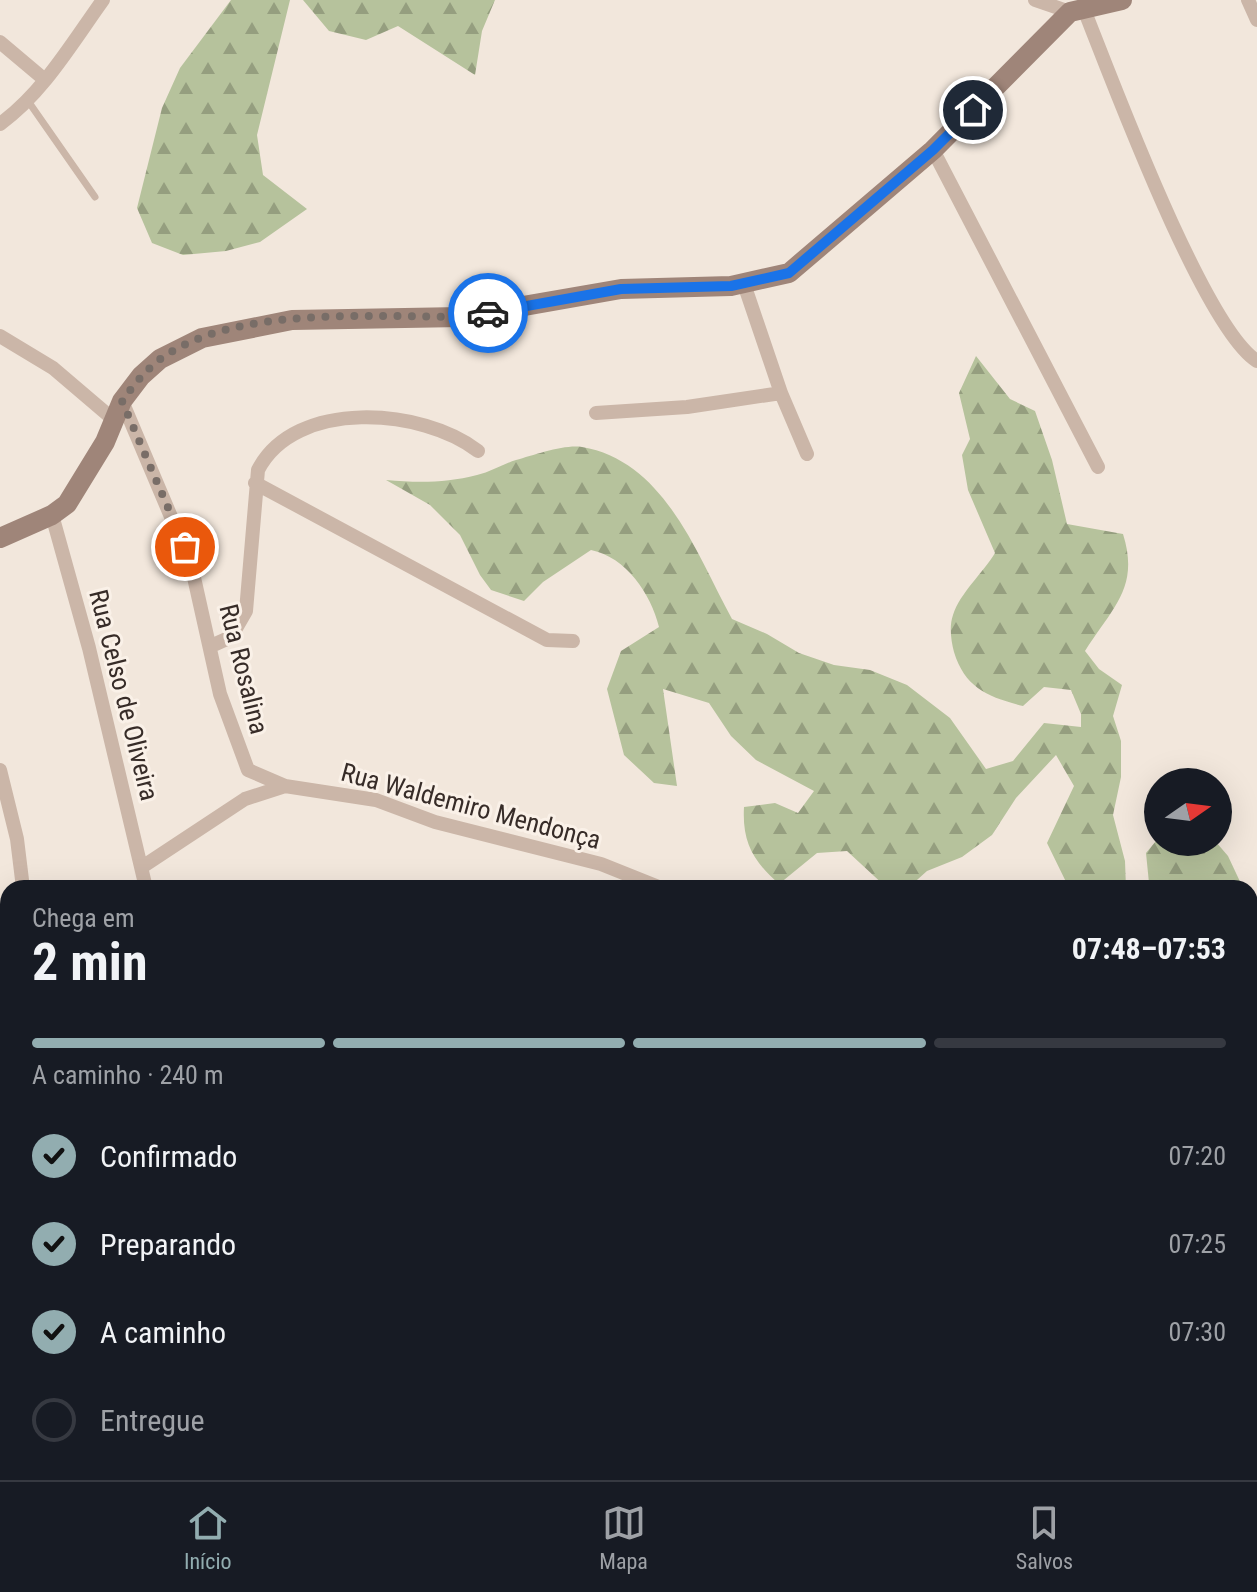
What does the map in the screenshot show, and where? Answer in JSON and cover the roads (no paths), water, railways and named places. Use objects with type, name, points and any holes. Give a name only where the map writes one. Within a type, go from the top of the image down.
[{"type":"street","points":[[0,124],[28,101],[103,0]]},
{"type":"street","points":[[1035,0],[1078,12],[1191,260],[1237,344],[1257,361]]},
{"type":"street","points":[[0,538],[52,515],[76,493],[118,410],[160,359],[202,338],[292,320],[461,317],[621,289],[744,284],[789,273],[933,150],[1078,12],[1122,0]]},
{"type":"street","points":[[1248,0],[1257,20]]},
{"type":"street","points":[[0,42],[45,80]]},
{"type":"street","points":[[933,150],[1098,467]]},
{"type":"street","points":[[744,284],[781,393],[807,454]]},
{"type":"street","points":[[0,336],[118,410]]},
{"type":"street","points":[[596,413],[687,407],[781,393]]},
{"type":"street","name":"Rua Rosalina","points":[[118,410],[191,564],[220,694],[248,770],[250,785],[245,799]]},
{"type":"street","points":[[211,646],[231,637],[246,611],[255,483],[265,455],[282,442],[324,423],[356,417],[389,418],[449,431],[478,451]]},
{"type":"street","points":[[255,483],[547,640],[573,641]]},
{"type":"street","name":"Rua Celso de Oliveira","points":[[52,515],[89,648],[144,880]]},
{"type":"street","points":[[0,770],[17,839],[22,880]]},
{"type":"street","name":"Rua Rosalina","points":[[248,770],[285,786]]},
{"type":"street","name":"Rua Waldemiro Mendonça","points":[[142,867],[245,799],[285,786],[376,800],[435,822],[601,864],[641,880]]},
{"type":"lane","points":[[28,101],[95,197]]}]
